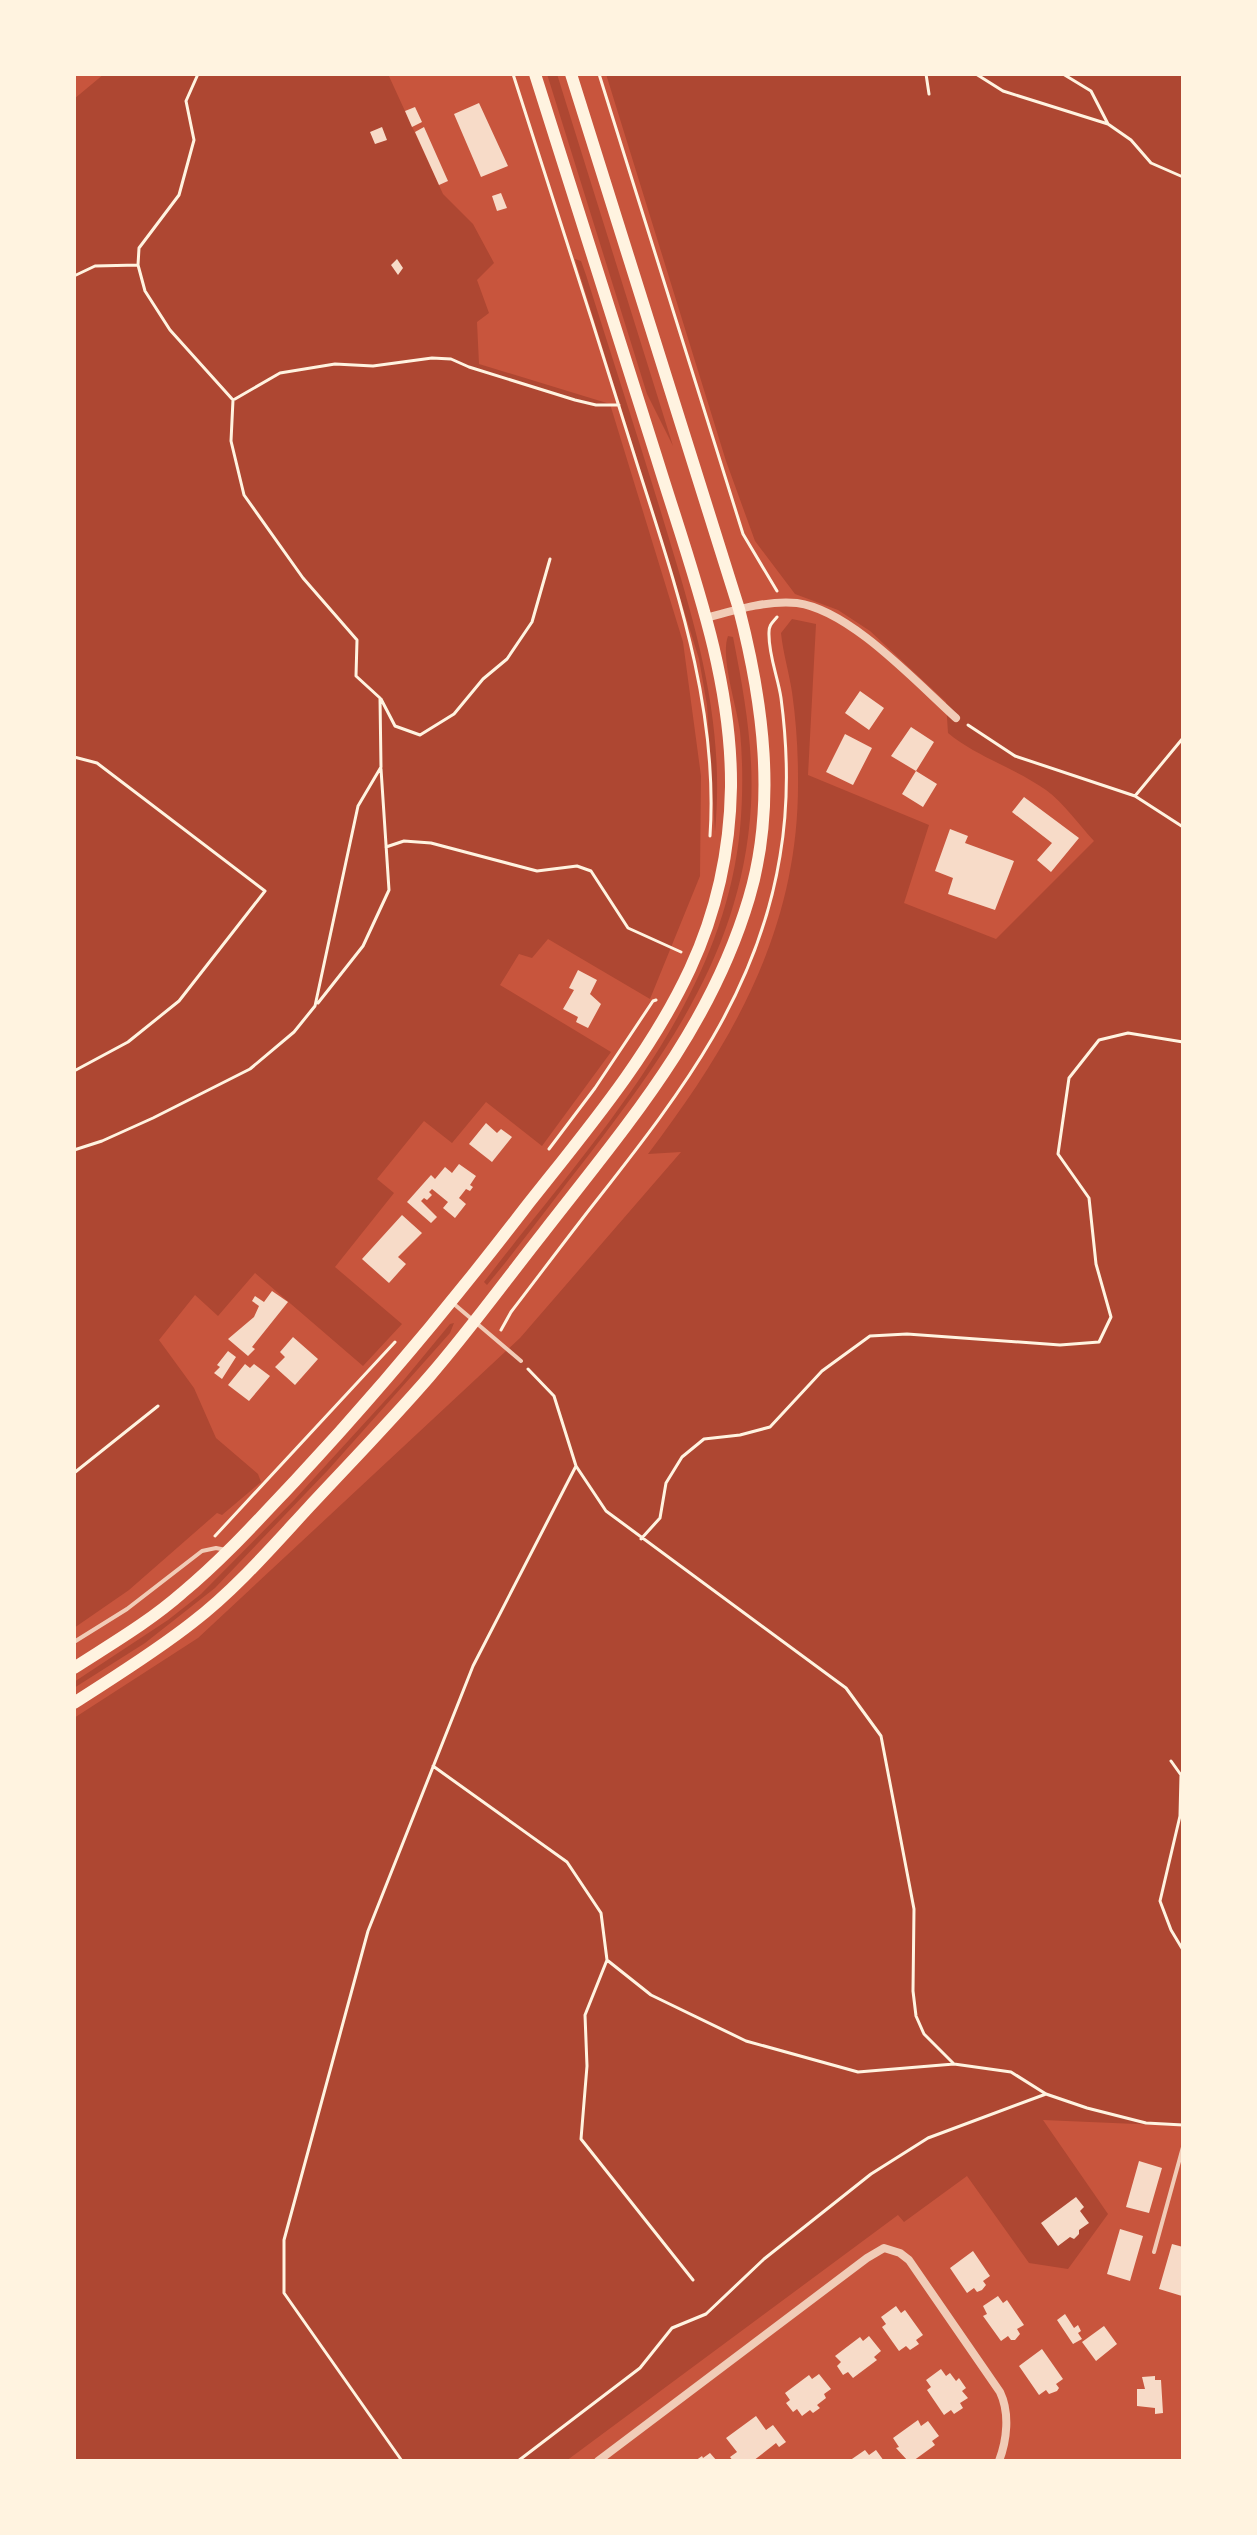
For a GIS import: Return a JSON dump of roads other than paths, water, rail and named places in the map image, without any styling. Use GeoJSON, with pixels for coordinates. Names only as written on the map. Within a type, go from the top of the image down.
{"type":"FeatureCollection","features":[{"type":"Feature","properties":{"kind":"main road"},"geometry":{"type":"LineString","coordinates":[[74,1668],[151,1618],[196,1581],[353,1419],[452,1302],[634,1065],[668,1012],[708,923],[721,877],[731,786],[728,725],[717,662],[706,618],[535,74]]}},
{"type":"Feature","properties":{"kind":"main road"},"geometry":{"type":"LineString","coordinates":[[74,1703],[194,1621],[254,1565],[386,1425],[474,1322],[683,1047],[712,996],[733,948],[750,894],[760,840],[764,787],[764,739],[753,663],[739,609],[571,74]]}},
{"type":"Feature","properties":{"kind":"street"},"geometry":{"type":"LineString","coordinates":[[706,618],[778,602],[800,603],[832,614],[868,639],[956,718]]}},
{"type":"Feature","properties":{"kind":"street"},"geometry":{"type":"LineString","coordinates":[[598,2461],[884,2248],[900,2253],[909,2260],[1000,2392],[1006,2414],[999,2461]]}},
{"type":"Feature","properties":{"kind":"lane"},"geometry":{"type":"LineString","coordinates":[[452,1302],[521,1361]]}},
{"type":"Feature","properties":{"kind":"lane"},"geometry":{"type":"LineString","coordinates":[[74,1642],[127,1609],[202,1551],[216,1548],[228,1550]]}},
{"type":"Feature","properties":{"kind":"lane"},"geometry":{"type":"LineString","coordinates":[[1154,2252],[1183,2147]]}}]}
